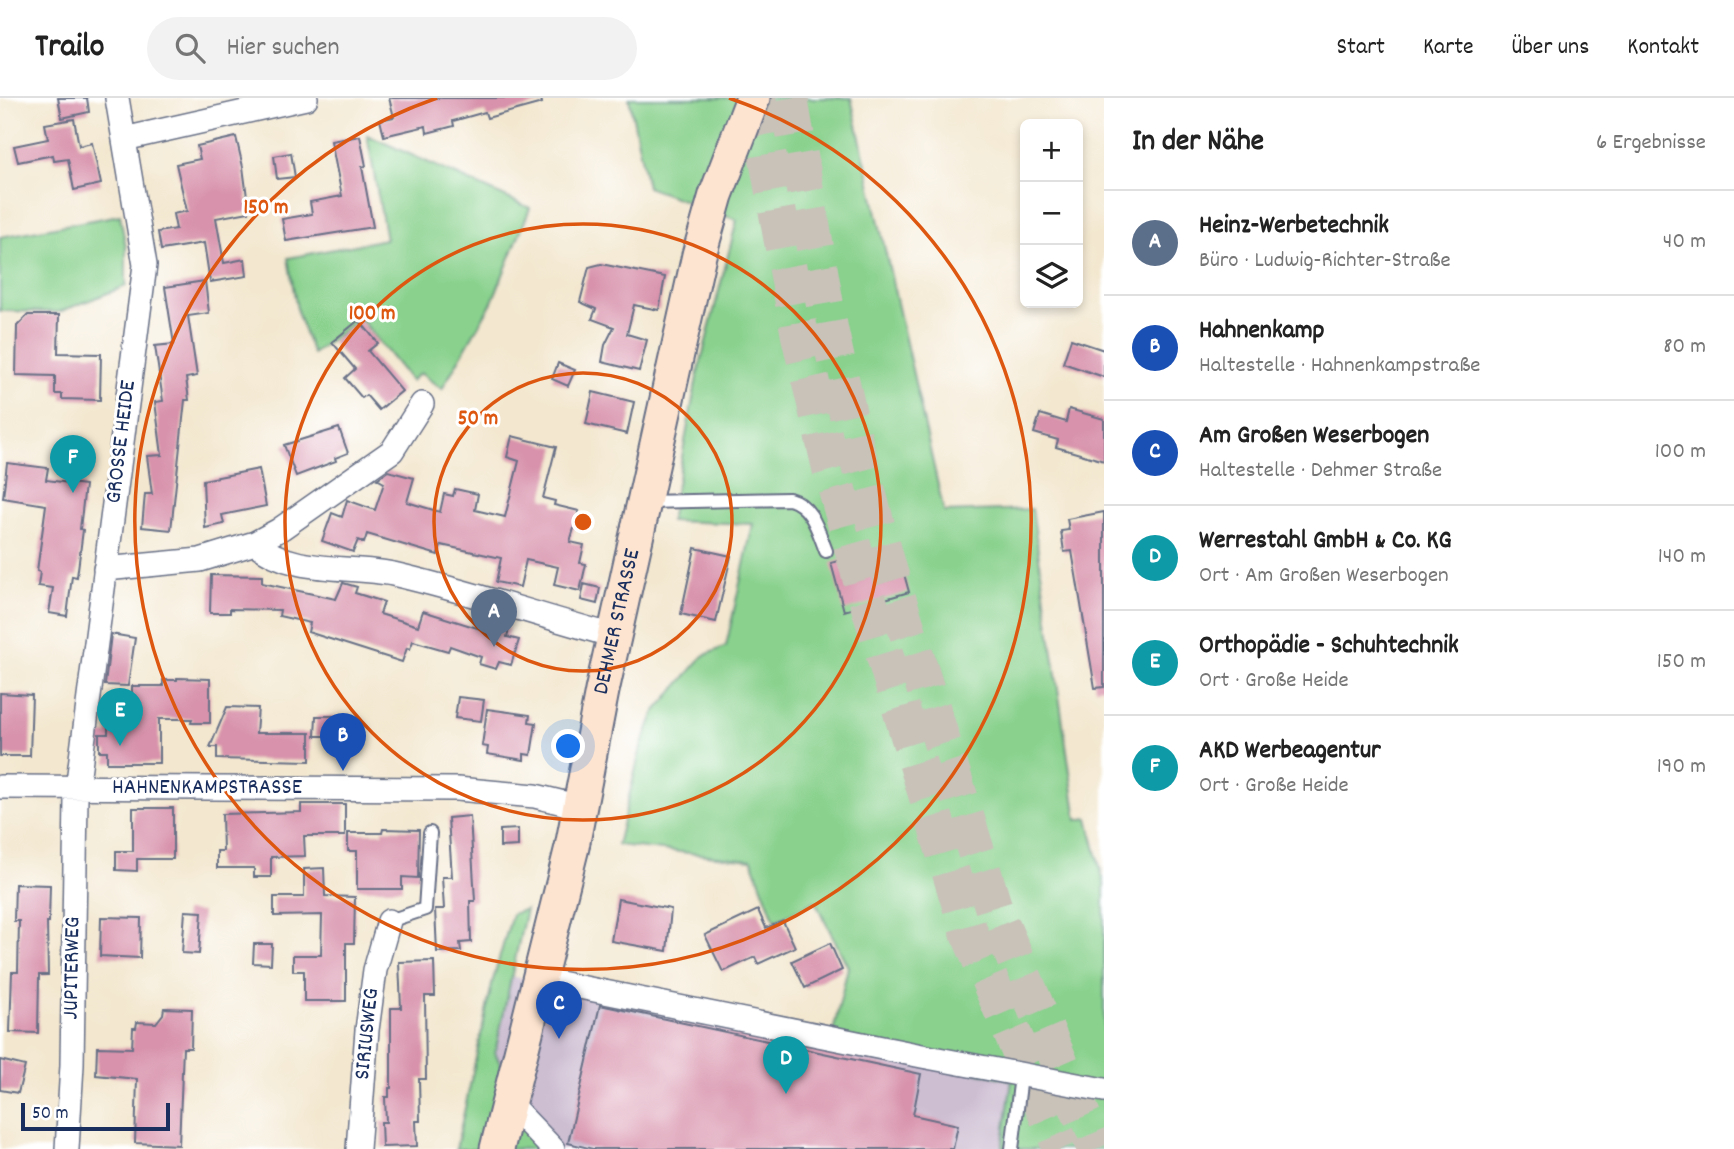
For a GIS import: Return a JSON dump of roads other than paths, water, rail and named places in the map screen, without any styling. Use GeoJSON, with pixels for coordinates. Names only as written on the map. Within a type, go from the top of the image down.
{"type":"FeatureCollection","features":[{"type":"Feature","properties":{"kind":"street","name":"GROSSE HEIDE"},"geometry":{"type":"LineString","coordinates":[[78,787],[145,265],[117,98]]}},
{"type":"Feature","properties":{"kind":"street"},"geometry":{"type":"LineString","coordinates":[[124,139],[306,98]]}},
{"type":"Feature","properties":{"kind":"street","name":"DEHMER STRASSE"},"geometry":{"type":"LineString","coordinates":[[497,1149],[580,807],[614,636],[699,255],[716,195],[752,98]]}},
{"type":"Feature","properties":{"kind":"street"},"geometry":{"type":"LineString","coordinates":[[105,569],[200,560],[255,543],[279,530],[391,451],[422,404]]}},
{"type":"Feature","properties":{"kind":"street"},"geometry":{"type":"LineString","coordinates":[[255,543],[263,550],[290,563],[391,574],[614,636]]}},
{"type":"Feature","properties":{"kind":"street","name":"HAHNENKAMPSTRASSE"},"geometry":{"type":"LineString","coordinates":[[0,786],[457,782],[580,807]]}},
{"type":"Feature","properties":{"kind":"street","name":"JUPITERWEG"},"geometry":{"type":"LineString","coordinates":[[67,1149],[72,1065],[78,787]]}},
{"type":"Feature","properties":{"kind":"street","name":"SIRIUSWEG"},"geometry":{"type":"LineString","coordinates":[[358,1149],[375,970],[389,922]]}},
{"type":"Feature","properties":{"kind":"street"},"geometry":{"type":"LineString","coordinates":[[540,979],[1021,1076],[1104,1090]]}},
{"type":"Feature","properties":{"kind":"street"},"geometry":{"type":"LineString","coordinates":[[509,1103],[552,1149]]}},
{"type":"Feature","properties":{"kind":"lane"},"geometry":{"type":"LineString","coordinates":[[646,502],[797,501],[814,521],[827,551]]}},
{"type":"Feature","properties":{"kind":"lane"},"geometry":{"type":"LineString","coordinates":[[389,922],[425,909],[430,833]]}},
{"type":"Feature","properties":{"kind":"lane"},"geometry":{"type":"LineString","coordinates":[[1012,1149],[1021,1076]]}},
{"type":"Feature","properties":{"kind":"tunnel"},"geometry":{"type":"LineString","coordinates":[[757,98],[800,336],[831,468],[863,584],[969,932],[1062,1149]]}},
{"type":"Feature","properties":{"kind":"tunnel"},"geometry":{"type":"LineString","coordinates":[[789,98],[829,328],[856,451],[888,569],[994,909],[1096,1149]]}},
{"type":"Feature","properties":{"kind":"place","name":"AKD Werbeagentur"},"geometry":{"type":"Point","coordinates":[73,493]}},
{"type":"Feature","properties":{"kind":"place","name":"Heinz-Werbetechnik"},"geometry":{"type":"Point","coordinates":[494,647]}},
{"type":"Feature","properties":{"kind":"place","name":"Orthopädie - Schuhtechnik"},"geometry":{"type":"Point","coordinates":[120,746]}},
{"type":"Feature","properties":{"kind":"place","name":"Hahnenkamp"},"geometry":{"type":"Point","coordinates":[343,771]}},
{"type":"Feature","properties":{"kind":"place","name":"Am Großen Weserbogen"},"geometry":{"type":"Point","coordinates":[559,1039]}},
{"type":"Feature","properties":{"kind":"place","name":"Werrestahl GmbH & Co. KG"},"geometry":{"type":"Point","coordinates":[786,1094]}}]}
